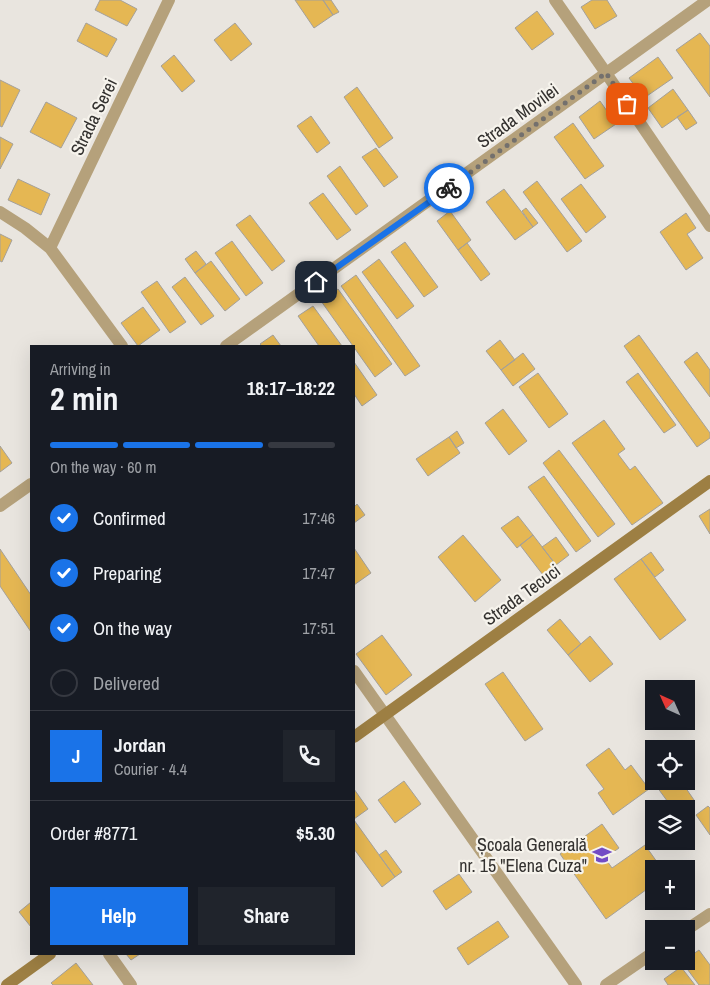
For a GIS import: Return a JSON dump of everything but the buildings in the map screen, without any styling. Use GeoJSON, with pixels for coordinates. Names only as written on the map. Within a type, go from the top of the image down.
{"type":"FeatureCollection","features":[{"type":"Feature","properties":{"kind":"main road","name":"Strada Tecuci"},"geometry":{"type":"LineString","coordinates":[[355,736],[710,482]]}},
{"type":"Feature","properties":{"kind":"main road"},"geometry":{"type":"LineString","coordinates":[[7,985],[49,955]]}},
{"type":"Feature","properties":{"kind":"street","name":"Strada Serei"},"geometry":{"type":"LineString","coordinates":[[50,248],[169,0]]}},
{"type":"Feature","properties":{"kind":"street"},"geometry":{"type":"LineString","coordinates":[[555,0],[710,226]]}},
{"type":"Feature","properties":{"kind":"street","name":"Strada Movilei"},"geometry":{"type":"LineString","coordinates":[[227,345],[708,0]]}},
{"type":"Feature","properties":{"kind":"street"},"geometry":{"type":"LineString","coordinates":[[0,212],[25,228],[50,248],[121,345]]}},
{"type":"Feature","properties":{"kind":"street"},"geometry":{"type":"LineString","coordinates":[[0,506],[30,485]]}},
{"type":"Feature","properties":{"kind":"street"},"geometry":{"type":"LineString","coordinates":[[355,672],[576,985]]}},
{"type":"Feature","properties":{"kind":"street"},"geometry":{"type":"LineString","coordinates":[[695,924],[710,914]]}},
{"type":"Feature","properties":{"kind":"street"},"geometry":{"type":"LineString","coordinates":[[111,955],[131,985]]}},
{"type":"Feature","properties":{"kind":"street"},"geometry":{"type":"LineString","coordinates":[[606,985],[645,958]]}},
{"type":"Feature","properties":{"kind":"way so far"},"geometry":{"type":"LineString","coordinates":[[449,188],[606,73],[627,104]]}},
{"type":"Feature","properties":{"kind":"place","name":"Școala Generală nr. 15 \"Elena Cuza\""},"geometry":{"type":"Point","coordinates":[602,855]}},
{"type":"Feature","properties":{"kind":"route"},"geometry":{"type":"LineString","coordinates":[[316,282],[449,188]]}}]}
